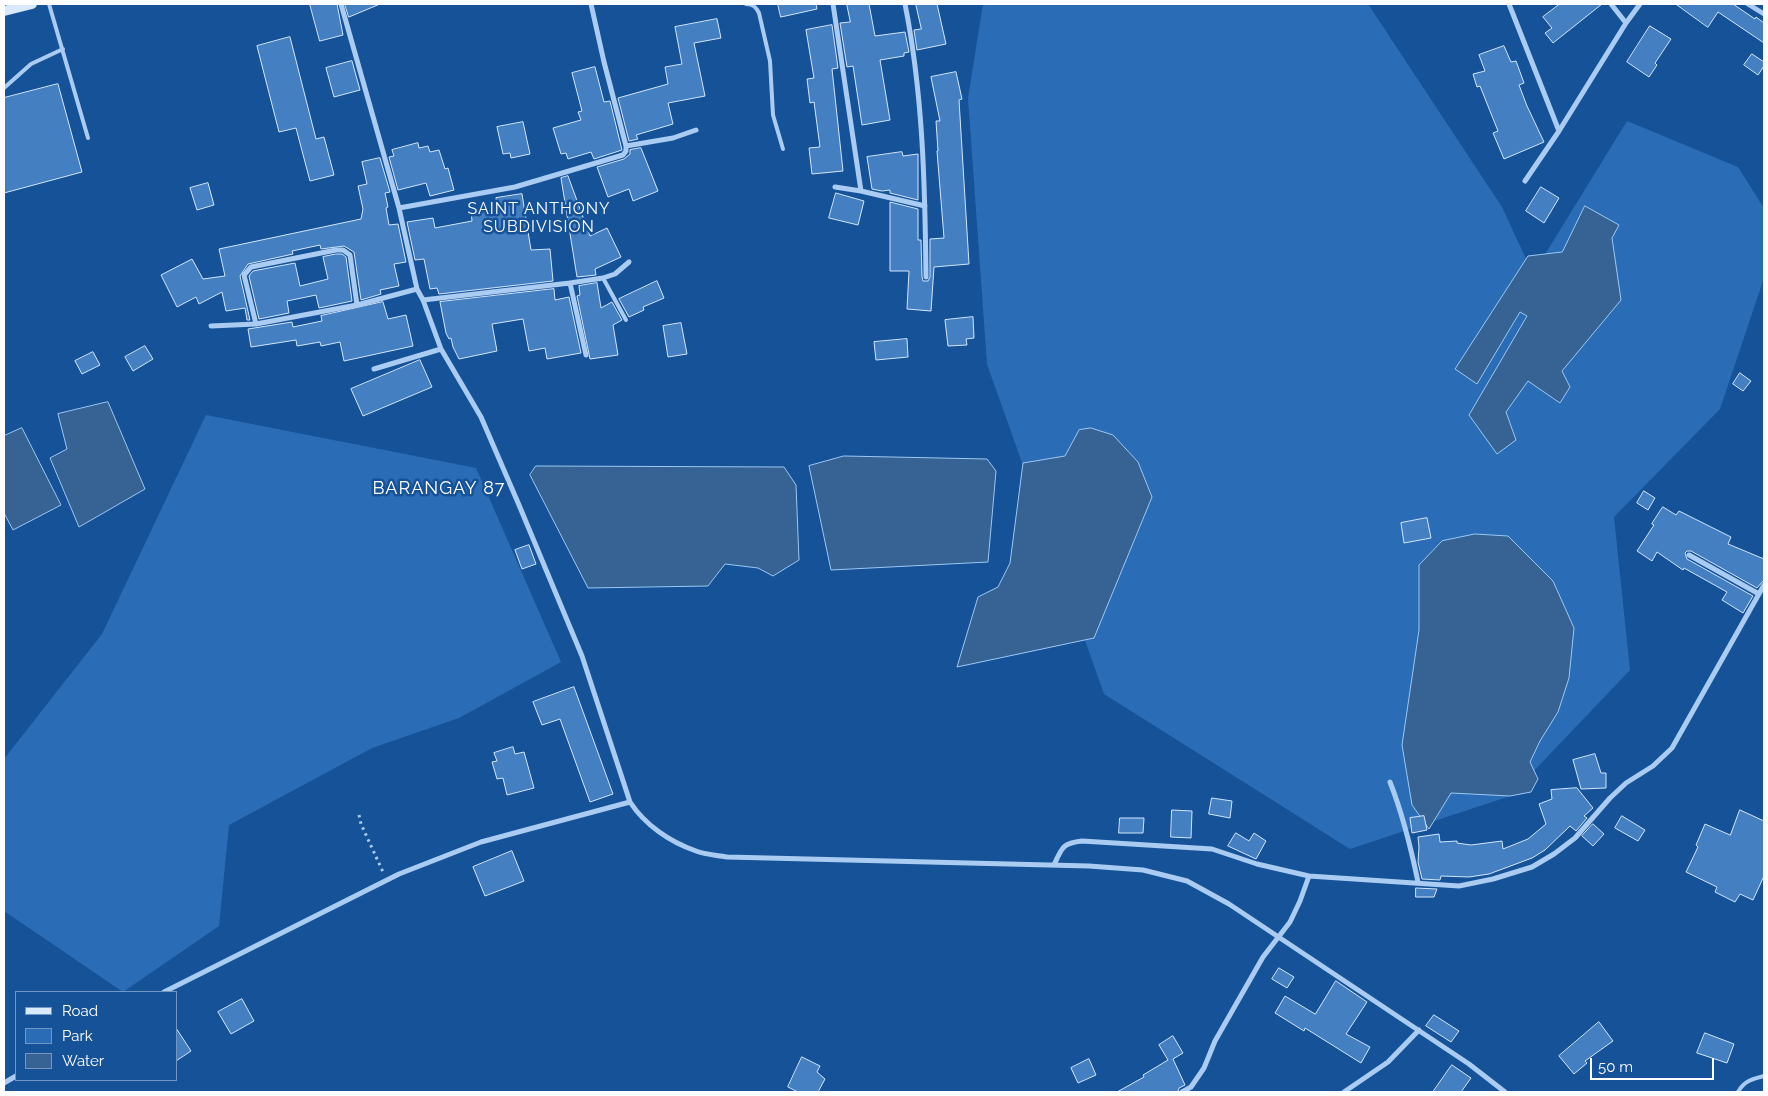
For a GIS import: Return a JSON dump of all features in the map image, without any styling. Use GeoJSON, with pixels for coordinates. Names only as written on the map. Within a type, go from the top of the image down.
{"type":"FeatureCollection","features":[{"type":"Feature","properties":{"kind":"main road"},"geometry":{"type":"LineString","coordinates":[[4,11],[32,4]]}},
{"type":"Feature","properties":{"kind":"street"},"geometry":{"type":"LineString","coordinates":[[341,4],[399,208],[417,289],[441,349],[481,417],[519,505],[582,656],[630,802],[639,815],[654,828],[676,842],[697,852],[728,857],[1054,865],[1143,870],[1187,881],[1229,904],[1280,937],[1469,1064],[1505,1092]]}},
{"type":"Feature","properties":{"kind":"street"},"geometry":{"type":"LineString","coordinates":[[399,208],[515,187],[623,155],[626,151],[626,146],[591,4]]}},
{"type":"Feature","properties":{"kind":"street"},"geometry":{"type":"LineString","coordinates":[[833,4],[861,191]]}},
{"type":"Feature","properties":{"kind":"street"},"geometry":{"type":"LineString","coordinates":[[905,4],[912,40],[922,122],[926,277]]}},
{"type":"Feature","properties":{"kind":"street"},"geometry":{"type":"LineString","coordinates":[[1509,4],[1559,131]]}},
{"type":"Feature","properties":{"kind":"street"},"geometry":{"type":"LineString","coordinates":[[1611,4],[1626,23]]}},
{"type":"Feature","properties":{"kind":"street"},"geometry":{"type":"LineString","coordinates":[[1525,181],[1640,4]]}},
{"type":"Feature","properties":{"kind":"street"},"geometry":{"type":"LineString","coordinates":[[1748,4],[1764,14]]}},
{"type":"Feature","properties":{"kind":"street"},"geometry":{"type":"LineString","coordinates":[[626,146],[673,138],[696,130]]}},
{"type":"Feature","properties":{"kind":"street"},"geometry":{"type":"LineString","coordinates":[[835,187],[925,206]]}},
{"type":"Feature","properties":{"kind":"street"},"geometry":{"type":"LineString","coordinates":[[256,324],[244,275],[247,271],[251,268],[336,250],[343,250],[350,255],[357,306]]}},
{"type":"Feature","properties":{"kind":"street"},"geometry":{"type":"LineString","coordinates":[[423,300],[603,278],[615,274],[629,262]]}},
{"type":"Feature","properties":{"kind":"street"},"geometry":{"type":"LineString","coordinates":[[570,283],[586,355]]}},
{"type":"Feature","properties":{"kind":"street"},"geometry":{"type":"LineString","coordinates":[[211,326],[256,324],[357,306],[417,289]]}},
{"type":"Feature","properties":{"kind":"street"},"geometry":{"type":"LineString","coordinates":[[374,369],[441,349]]}},
{"type":"Feature","properties":{"kind":"street"},"geometry":{"type":"LineString","coordinates":[[1689,555],[1759,594]]}},
{"type":"Feature","properties":{"kind":"street"},"geometry":{"type":"LineString","coordinates":[[1054,865],[1060,852],[1068,843],[1082,841],[1212,848],[1257,864],[1309,876],[1459,886],[1493,879],[1532,867],[1554,854],[1575,838],[1610,798],[1626,783],[1654,766],[1672,748],[1764,585]]}},
{"type":"Feature","properties":{"kind":"street"},"geometry":{"type":"LineString","coordinates":[[1390,782],[1399,804],[1412,848],[1418,882]]}},
{"type":"Feature","properties":{"kind":"street"},"geometry":{"type":"LineString","coordinates":[[166,991],[387,880],[481,842],[630,802]]}},
{"type":"Feature","properties":{"kind":"street"},"geometry":{"type":"LineString","coordinates":[[1182,1092],[1191,1087],[1204,1068],[1215,1041],[1263,957],[1280,937],[1295,914],[1309,876]]}},
{"type":"Feature","properties":{"kind":"street"},"geometry":{"type":"LineString","coordinates":[[1344,1092],[1388,1062],[1419,1030]]}},
{"type":"Feature","properties":{"kind":"street"},"geometry":{"type":"LineString","coordinates":[[4,1083],[15,1077]]}},
{"type":"Feature","properties":{"kind":"lane"},"geometry":{"type":"LineString","coordinates":[[49,4],[88,138]]}},
{"type":"Feature","properties":{"kind":"lane"},"geometry":{"type":"LineString","coordinates":[[746,4],[751,4],[759,13],[770,61],[773,115],[783,149]]}},
{"type":"Feature","properties":{"kind":"lane"},"geometry":{"type":"LineString","coordinates":[[4,88],[31,64],[63,49]]}},
{"type":"Feature","properties":{"kind":"lane"},"geometry":{"type":"LineString","coordinates":[[603,278],[626,320]]}},
{"type":"Feature","properties":{"kind":"lane"},"geometry":{"type":"LineString","coordinates":[[1738,1092],[1742,1085],[1750,1080],[1764,1076]]}},
{"type":"Feature","properties":{"kind":"path"},"geometry":{"type":"LineString","coordinates":[[359,815],[361,824],[387,880]]}},
{"type":"Feature","properties":{"kind":"green space"},"geometry":{"type":"Polygon","coordinates":[[[983,4],[1368,4],[1502,207],[1533,274],[1627,121],[1738,167],[1764,208],[1764,278],[1720,409],[1614,517],[1630,670],[1510,796],[1350,849],[1104,694],[987,364],[968,98],[983,4]]]}},
{"type":"Feature","properties":{"kind":"green space"},"geometry":{"type":"Polygon","coordinates":[[[206,415],[476,468],[561,662],[459,718],[372,748],[229,825],[219,926],[124,991],[122,991],[4,911],[4,759],[102,634],[206,415]]]}},
{"type":"Feature","properties":{"kind":"water"},"geometry":{"type":"Polygon","coordinates":[[[1585,206],[1619,225],[1612,238],[1621,300],[1562,371],[1570,387],[1560,403],[1528,381],[1506,412],[1516,440],[1497,454],[1469,415],[1527,316],[1520,312],[1477,384],[1455,369],[1528,256],[1562,252],[1585,206]]]}},
{"type":"Feature","properties":{"kind":"water"},"geometry":{"type":"Polygon","coordinates":[[[108,402],[145,489],[79,527],[50,458],[67,449],[58,414],[108,402]]]}},
{"type":"Feature","properties":{"kind":"water"},"geometry":{"type":"Polygon","coordinates":[[[22,428],[61,505],[13,530],[4,513],[4,436],[22,428]]]}},
{"type":"Feature","properties":{"kind":"water"},"geometry":{"type":"Polygon","coordinates":[[[1091,428],[1113,435],[1138,462],[1152,497],[1094,638],[957,667],[978,597],[998,587],[1010,563],[1023,463],[1065,456],[1079,430],[1091,428]]]}},
{"type":"Feature","properties":{"kind":"water"},"geometry":{"type":"Polygon","coordinates":[[[844,456],[987,459],[996,471],[988,562],[831,570],[809,466],[844,456]]]}},
{"type":"Feature","properties":{"kind":"water"},"geometry":{"type":"Polygon","coordinates":[[[536,466],[784,467],[796,485],[799,560],[773,576],[758,568],[725,564],[708,586],[588,588],[530,475],[536,466]]]}},
{"type":"Feature","properties":{"kind":"water"},"geometry":{"type":"Polygon","coordinates":[[[1475,534],[1508,536],[1553,581],[1574,628],[1569,678],[1558,712],[1540,741],[1530,762],[1538,779],[1531,792],[1510,796],[1451,793],[1429,829],[1412,805],[1402,745],[1419,630],[1419,565],[1442,541],[1475,534]]]}},
{"type":"Feature","properties":{"kind":"building"},"geometry":{"type":"Polygon","coordinates":[[[310,4],[337,4],[343,35],[320,41],[310,4]]]}},
{"type":"Feature","properties":{"kind":"building"},"geometry":{"type":"Polygon","coordinates":[[[345,4],[380,4],[349,17],[345,4]]]}},
{"type":"Feature","properties":{"kind":"building"},"geometry":{"type":"Polygon","coordinates":[[[778,4],[816,4],[817,9],[781,17],[778,4]]]}},
{"type":"Feature","properties":{"kind":"building"},"geometry":{"type":"Polygon","coordinates":[[[847,4],[869,4],[875,36],[905,32],[909,52],[904,53],[904,56],[880,60],[890,120],[862,125],[853,66],[847,67],[840,23],[850,22],[847,4]]]}},
{"type":"Feature","properties":{"kind":"building"},"geometry":{"type":"Polygon","coordinates":[[[916,4],[937,4],[946,44],[917,50],[914,30],[921,29],[916,4]]]}},
{"type":"Feature","properties":{"kind":"building"},"geometry":{"type":"Polygon","coordinates":[[[1560,4],[1602,4],[1553,43],[1545,33],[1552,28],[1543,17],[1560,4]]]}},
{"type":"Feature","properties":{"kind":"building"},"geometry":{"type":"Polygon","coordinates":[[[1676,4],[1733,4],[1764,23],[1764,43],[1718,12],[1708,27],[1676,4]]]}},
{"type":"Feature","properties":{"kind":"building"},"geometry":{"type":"Polygon","coordinates":[[[717,19],[721,38],[694,43],[705,96],[668,103],[673,124],[636,135],[638,139],[629,141],[618,98],[668,84],[665,67],[682,64],[675,27],[717,19]]]}},
{"type":"Feature","properties":{"kind":"building"},"geometry":{"type":"Polygon","coordinates":[[[832,25],[838,68],[832,69],[843,171],[812,174],[809,148],[820,147],[814,102],[810,103],[807,79],[814,78],[806,30],[832,25]]]}},
{"type":"Feature","properties":{"kind":"building"},"geometry":{"type":"Polygon","coordinates":[[[1650,26],[1671,39],[1655,63],[1657,65],[1649,77],[1627,62],[1650,26]]]}},
{"type":"Feature","properties":{"kind":"building"},"geometry":{"type":"Polygon","coordinates":[[[290,37],[316,139],[324,137],[334,175],[310,181],[296,128],[279,132],[257,46],[290,37]]]}},
{"type":"Feature","properties":{"kind":"building"},"geometry":{"type":"Polygon","coordinates":[[[1504,46],[1511,62],[1516,61],[1524,83],[1519,85],[1544,142],[1504,159],[1493,133],[1498,131],[1480,86],[1477,87],[1473,74],[1485,71],[1479,55],[1504,46]]]}},
{"type":"Feature","properties":{"kind":"building"},"geometry":{"type":"Polygon","coordinates":[[[1752,54],[1764,62],[1764,66],[1758,75],[1744,65],[1752,54]]]}},
{"type":"Feature","properties":{"kind":"building"},"geometry":{"type":"Polygon","coordinates":[[[352,61],[360,90],[334,97],[326,68],[352,61]]]}},
{"type":"Feature","properties":{"kind":"building"},"geometry":{"type":"Polygon","coordinates":[[[595,67],[604,102],[610,101],[622,150],[594,159],[591,152],[568,159],[566,153],[561,154],[553,128],[581,120],[578,112],[582,111],[572,73],[595,67]]]}},
{"type":"Feature","properties":{"kind":"building"},"geometry":{"type":"Polygon","coordinates":[[[956,72],[962,99],[959,100],[969,264],[934,267],[931,311],[907,309],[909,271],[890,271],[890,202],[918,209],[918,240],[921,240],[922,277],[923,281],[928,281],[930,277],[930,239],[944,238],[937,151],[936,121],[940,121],[931,77],[956,72]]]}},
{"type":"Feature","properties":{"kind":"building"},"geometry":{"type":"Polygon","coordinates":[[[58,84],[82,172],[4,193],[4,98],[58,84]]]}},
{"type":"Feature","properties":{"kind":"building"},"geometry":{"type":"Polygon","coordinates":[[[523,122],[530,154],[511,158],[510,153],[503,154],[497,127],[523,122]]]}},
{"type":"Feature","properties":{"kind":"building"},"geometry":{"type":"Polygon","coordinates":[[[418,143],[419,148],[428,146],[430,152],[439,150],[445,169],[448,168],[454,190],[430,196],[426,183],[398,190],[389,157],[394,156],[392,150],[418,143]]]}},
{"type":"Feature","properties":{"kind":"building"},"geometry":{"type":"Polygon","coordinates":[[[641,148],[658,191],[633,201],[629,189],[608,197],[597,167],[624,159],[630,154],[630,150],[641,148]]]}},
{"type":"Feature","properties":{"kind":"building"},"geometry":{"type":"Polygon","coordinates":[[[902,152],[903,156],[918,154],[918,200],[890,193],[890,190],[872,189],[867,157],[902,152]]]}},
{"type":"Feature","properties":{"kind":"building"},"geometry":{"type":"Polygon","coordinates":[[[380,158],[390,192],[385,193],[389,225],[398,224],[406,262],[394,264],[399,286],[380,290],[381,294],[361,300],[354,252],[344,246],[321,249],[320,245],[292,251],[293,254],[248,264],[240,276],[250,320],[247,320],[245,308],[226,311],[222,292],[199,304],[196,297],[177,307],[161,275],[192,259],[203,279],[225,276],[219,249],[361,219],[363,209],[358,186],[367,184],[362,162],[380,158]]]}},
{"type":"Feature","properties":{"kind":"building"},"geometry":{"type":"Polygon","coordinates":[[[568,176],[590,236],[607,228],[621,257],[595,269],[596,275],[577,277],[561,178],[568,176]]]}},
{"type":"Feature","properties":{"kind":"building"},"geometry":{"type":"Polygon","coordinates":[[[208,183],[214,205],[197,210],[190,188],[208,183]]]}},
{"type":"Feature","properties":{"kind":"building"},"geometry":{"type":"Polygon","coordinates":[[[1541,187],[1559,198],[1544,223],[1526,211],[1541,187]]]}},
{"type":"Feature","properties":{"kind":"building"},"geometry":{"type":"Polygon","coordinates":[[[836,193],[864,201],[858,225],[829,218],[836,193]]]}},
{"type":"Feature","properties":{"kind":"building"},"geometry":{"type":"Polygon","coordinates":[[[522,194],[531,250],[550,249],[553,281],[439,294],[437,288],[430,289],[424,259],[415,260],[407,222],[433,218],[435,228],[472,221],[471,211],[497,207],[496,198],[522,194]]]}},
{"type":"Feature","properties":{"kind":"building"},"geometry":{"type":"Polygon","coordinates":[[[342,254],[346,257],[352,301],[319,308],[316,295],[287,301],[289,313],[259,319],[249,276],[253,271],[295,263],[300,286],[328,279],[323,257],[342,254]]]}},
{"type":"Feature","properties":{"kind":"building"},"geometry":{"type":"Polygon","coordinates":[[[657,281],[664,298],[643,307],[644,310],[629,317],[619,299],[657,281]]]}},
{"type":"Feature","properties":{"kind":"building"},"geometry":{"type":"Polygon","coordinates":[[[597,283],[601,308],[612,302],[622,320],[613,325],[618,355],[590,359],[577,296],[580,295],[579,286],[597,283]]]}},
{"type":"Feature","properties":{"kind":"building"},"geometry":{"type":"Polygon","coordinates":[[[554,289],[555,300],[569,297],[581,353],[547,359],[545,348],[529,351],[523,319],[492,324],[497,351],[459,359],[451,338],[449,339],[446,333],[440,302],[554,289]]]}},
{"type":"Feature","properties":{"kind":"building"},"geometry":{"type":"Polygon","coordinates":[[[383,302],[388,319],[406,315],[413,346],[344,361],[340,342],[321,346],[320,342],[297,346],[296,340],[251,347],[248,329],[292,322],[293,327],[322,321],[321,316],[383,302]]]}},
{"type":"Feature","properties":{"kind":"building"},"geometry":{"type":"Polygon","coordinates":[[[973,317],[974,338],[966,339],[967,345],[948,346],[945,320],[973,317]]]}},
{"type":"Feature","properties":{"kind":"building"},"geometry":{"type":"Polygon","coordinates":[[[681,323],[687,354],[668,357],[663,326],[681,323]]]}},
{"type":"Feature","properties":{"kind":"building"},"geometry":{"type":"Polygon","coordinates":[[[907,339],[908,357],[876,360],[874,342],[907,339]]]}},
{"type":"Feature","properties":{"kind":"building"},"geometry":{"type":"Polygon","coordinates":[[[145,346],[153,359],[133,371],[125,357],[145,346]]]}},
{"type":"Feature","properties":{"kind":"building"},"geometry":{"type":"Polygon","coordinates":[[[93,352],[100,365],[82,374],[75,361],[93,352]]]}},
{"type":"Feature","properties":{"kind":"building"},"geometry":{"type":"Polygon","coordinates":[[[420,360],[432,387],[363,416],[351,389],[420,360]]]}},
{"type":"Feature","properties":{"kind":"building"},"geometry":{"type":"Polygon","coordinates":[[[1740,373],[1751,381],[1743,391],[1733,384],[1740,373]]]}},
{"type":"Feature","properties":{"kind":"building"},"geometry":{"type":"Polygon","coordinates":[[[1644,491],[1655,498],[1648,510],[1637,503],[1644,491]]]}},
{"type":"Feature","properties":{"kind":"building"},"geometry":{"type":"Polygon","coordinates":[[[1663,507],[1676,515],[1679,511],[1731,537],[1728,544],[1764,559],[1764,580],[1757,588],[1691,551],[1685,553],[1687,559],[1753,596],[1743,613],[1722,600],[1727,592],[1684,568],[1683,570],[1657,552],[1652,561],[1637,551],[1663,507]]]}},
{"type":"Feature","properties":{"kind":"building"},"geometry":{"type":"Polygon","coordinates":[[[1427,518],[1431,538],[1404,543],[1401,523],[1427,518]]]}},
{"type":"Feature","properties":{"kind":"building"},"geometry":{"type":"Polygon","coordinates":[[[529,545],[536,564],[522,569],[515,550],[529,545]]]}},
{"type":"Feature","properties":{"kind":"building"},"geometry":{"type":"Polygon","coordinates":[[[574,687],[613,794],[590,802],[560,719],[542,725],[533,702],[574,687]]]}},
{"type":"Feature","properties":{"kind":"building"},"geometry":{"type":"Polygon","coordinates":[[[513,747],[515,754],[524,752],[534,788],[507,795],[503,778],[497,779],[492,762],[497,761],[494,753],[513,747]]]}},
{"type":"Feature","properties":{"kind":"building"},"geometry":{"type":"Polygon","coordinates":[[[1595,754],[1601,773],[1606,773],[1606,788],[1581,789],[1573,760],[1595,754]]]}},
{"type":"Feature","properties":{"kind":"building"},"geometry":{"type":"Polygon","coordinates":[[[1577,788],[1593,808],[1584,816],[1587,818],[1576,831],[1570,826],[1545,850],[1532,858],[1489,874],[1469,877],[1441,876],[1440,880],[1422,879],[1418,862],[1418,837],[1439,834],[1440,842],[1457,841],[1457,843],[1471,845],[1502,841],[1503,849],[1528,839],[1546,824],[1539,804],[1552,799],[1551,790],[1577,788]]]}},
{"type":"Feature","properties":{"kind":"building"},"geometry":{"type":"Polygon","coordinates":[[[1212,798],[1232,801],[1230,818],[1209,814],[1212,798]]]}},
{"type":"Feature","properties":{"kind":"building"},"geometry":{"type":"Polygon","coordinates":[[[1172,810],[1192,811],[1191,838],[1171,837],[1172,810]]]}},
{"type":"Feature","properties":{"kind":"building"},"geometry":{"type":"Polygon","coordinates":[[[1740,810],[1764,821],[1764,876],[1753,900],[1740,894],[1735,902],[1715,892],[1717,887],[1686,872],[1698,847],[1696,845],[1705,824],[1730,835],[1740,810]]]}},
{"type":"Feature","properties":{"kind":"building"},"geometry":{"type":"Polygon","coordinates":[[[1424,816],[1427,830],[1412,833],[1410,818],[1424,816]]]}},
{"type":"Feature","properties":{"kind":"building"},"geometry":{"type":"Polygon","coordinates":[[[1622,816],[1645,830],[1638,841],[1615,828],[1622,816]]]}},
{"type":"Feature","properties":{"kind":"building"},"geometry":{"type":"Polygon","coordinates":[[[1120,818],[1144,818],[1143,833],[1119,833],[1120,818]]]}},
{"type":"Feature","properties":{"kind":"building"},"geometry":{"type":"Polygon","coordinates":[[[1593,824],[1604,834],[1593,846],[1582,836],[1593,824]]]}},
{"type":"Feature","properties":{"kind":"building"},"geometry":{"type":"Polygon","coordinates":[[[1236,833],[1249,841],[1254,833],[1266,841],[1256,859],[1228,846],[1236,833]]]}},
{"type":"Feature","properties":{"kind":"building"},"geometry":{"type":"Polygon","coordinates":[[[512,851],[524,881],[485,896],[473,867],[512,851]]]}},
{"type":"Feature","properties":{"kind":"building"},"geometry":{"type":"Polygon","coordinates":[[[1416,888],[1437,889],[1434,897],[1416,897],[1416,888]]]}},
{"type":"Feature","properties":{"kind":"building"},"geometry":{"type":"Polygon","coordinates":[[[1279,968],[1294,977],[1287,988],[1272,979],[1279,968]]]}},
{"type":"Feature","properties":{"kind":"building"},"geometry":{"type":"Polygon","coordinates":[[[1336,981],[1367,1002],[1346,1034],[1370,1047],[1361,1063],[1305,1028],[1304,1031],[1275,1013],[1285,996],[1315,1014],[1336,981]]]}},
{"type":"Feature","properties":{"kind":"building"},"geometry":{"type":"Polygon","coordinates":[[[242,999],[254,1021],[231,1034],[218,1012],[242,999]]]}},
{"type":"Feature","properties":{"kind":"building"},"geometry":{"type":"Polygon","coordinates":[[[1434,1015],[1459,1031],[1451,1042],[1426,1026],[1434,1015]]]}},
{"type":"Feature","properties":{"kind":"building"},"geometry":{"type":"Polygon","coordinates":[[[1599,1022],[1613,1041],[1585,1061],[1587,1063],[1574,1074],[1559,1056],[1599,1022]]]}},
{"type":"Feature","properties":{"kind":"building"},"geometry":{"type":"Polygon","coordinates":[[[178,1031],[191,1051],[178,1060],[178,1031]]]}},
{"type":"Feature","properties":{"kind":"building"},"geometry":{"type":"Polygon","coordinates":[[[1705,1033],[1734,1044],[1727,1063],[1697,1053],[1705,1033]]]}},
{"type":"Feature","properties":{"kind":"building"},"geometry":{"type":"Polygon","coordinates":[[[1173,1036],[1183,1053],[1173,1059],[1185,1085],[1179,1088],[1178,1092],[1117,1092],[1144,1077],[1143,1075],[1168,1060],[1159,1045],[1173,1036]]]}},
{"type":"Feature","properties":{"kind":"building"},"geometry":{"type":"Polygon","coordinates":[[[802,1057],[820,1066],[817,1072],[825,1079],[818,1092],[798,1092],[788,1087],[802,1057]]]}},
{"type":"Feature","properties":{"kind":"building"},"geometry":{"type":"Polygon","coordinates":[[[1089,1059],[1096,1075],[1078,1083],[1071,1068],[1089,1059]]]}},
{"type":"Feature","properties":{"kind":"building"},"geometry":{"type":"Polygon","coordinates":[[[1452,1065],[1471,1078],[1461,1092],[1433,1092],[1452,1065]]]}},
{"type":"Feature","properties":{"kind":"district","name":"SAINT ANTHONY SUBDIVISION"},"geometry":{"type":"Point","coordinates":[539,218]}},
{"type":"Feature","properties":{"kind":"district","name":"BARANGAY 87"},"geometry":{"type":"Point","coordinates":[439,489]}}]}
